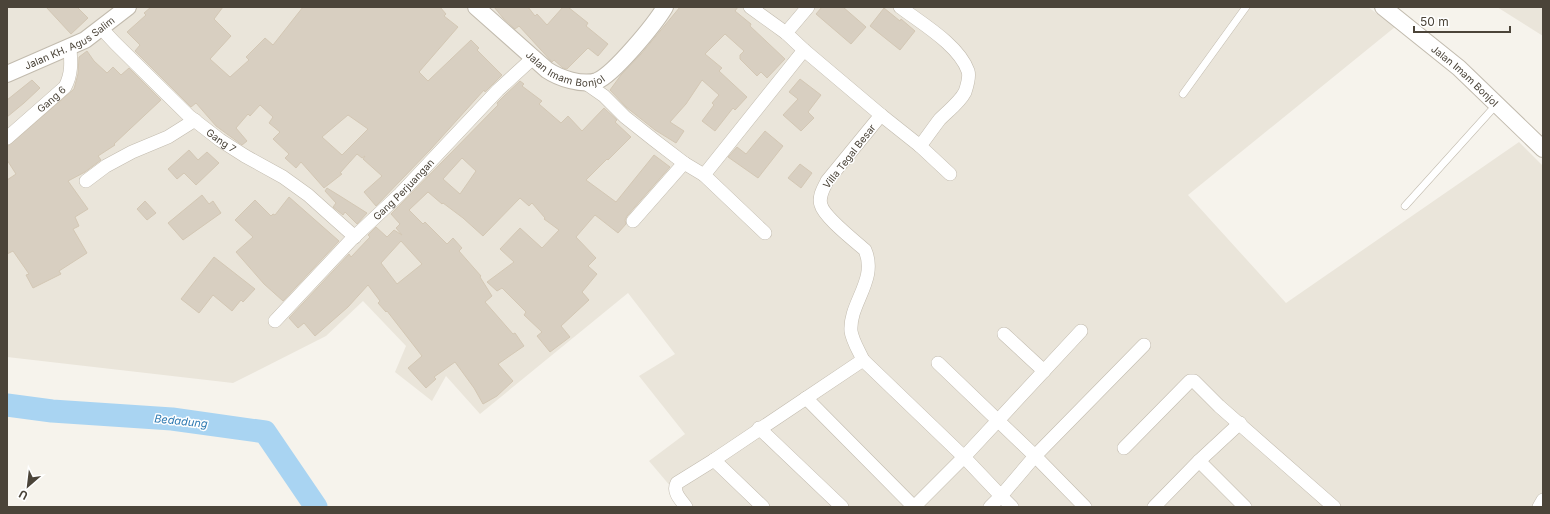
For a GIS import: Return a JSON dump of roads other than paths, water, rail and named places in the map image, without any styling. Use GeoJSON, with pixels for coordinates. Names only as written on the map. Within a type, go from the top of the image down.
{"type":"FeatureCollection","features":[{"type":"Feature","properties":{"kind":"street","name":"Jalan KH. Agus Salim"},"geometry":{"type":"LineString","coordinates":[[7,74],[70,48],[85,40],[128,7]]}},
{"type":"Feature","properties":{"kind":"street","name":"Jalan Imam Bonjol"},"geometry":{"type":"LineString","coordinates":[[476,7],[533,58],[556,75],[571,80],[584,82],[595,81],[606,76],[657,21],[665,7]]}},
{"type":"Feature","properties":{"kind":"street","name":"Villa Tegal Besar"},"geometry":{"type":"LineString","coordinates":[[750,7],[786,33],[881,115],[827,181],[821,193],[820,204],[825,214],[865,250],[867,255],[869,263],[868,272],[851,322],[851,333],[863,360]]}},
{"type":"Feature","properties":{"kind":"street"},"geometry":{"type":"LineString","coordinates":[[786,33],[808,7]]}},
{"type":"Feature","properties":{"kind":"street"},"geometry":{"type":"LineString","coordinates":[[900,7],[940,36],[963,61],[969,72],[968,82],[964,93],[940,120],[920,146]]}},
{"type":"Feature","properties":{"kind":"street","name":"Jalan Imam Bonjol"},"geometry":{"type":"LineString","coordinates":[[1383,7],[1459,68],[1543,149]]}},
{"type":"Feature","properties":{"kind":"street","name":"Gang 7"},"geometry":{"type":"LineString","coordinates":[[102,28],[156,84],[194,120],[220,140],[245,156],[283,176],[308,195],[355,237]]}},
{"type":"Feature","properties":{"kind":"street","name":"Gang 6"},"geometry":{"type":"LineString","coordinates":[[7,138],[65,87],[70,78],[70,48]]}},
{"type":"Feature","properties":{"kind":"street"},"geometry":{"type":"LineString","coordinates":[[704,174],[804,50]]}},
{"type":"Feature","properties":{"kind":"street","name":"Gang Perjuangan"},"geometry":{"type":"LineString","coordinates":[[275,321],[355,237],[400,194],[498,90],[533,58]]}},
{"type":"Feature","properties":{"kind":"street"},"geometry":{"type":"LineString","coordinates":[[584,82],[604,96],[625,116],[684,163],[704,174],[765,233]]}},
{"type":"Feature","properties":{"kind":"street"},"geometry":{"type":"LineString","coordinates":[[881,115],[920,146],[950,174]]}},
{"type":"Feature","properties":{"kind":"street"},"geometry":{"type":"LineString","coordinates":[[86,181],[112,162],[168,137],[194,120]]}},
{"type":"Feature","properties":{"kind":"street"},"geometry":{"type":"LineString","coordinates":[[633,221],[684,163]]}},
{"type":"Feature","properties":{"kind":"street"},"geometry":{"type":"LineString","coordinates":[[806,398],[914,507],[964,457],[1081,331]]}},
{"type":"Feature","properties":{"kind":"street"},"geometry":{"type":"LineString","coordinates":[[1004,334],[1044,371]]}},
{"type":"Feature","properties":{"kind":"street"},"geometry":{"type":"LineString","coordinates":[[990,507],[1035,456],[1144,345]]}},
{"type":"Feature","properties":{"kind":"street"},"geometry":{"type":"LineString","coordinates":[[686,507],[674,489],[677,483],[714,460],[759,428],[863,360],[964,457],[1012,507]]}},
{"type":"Feature","properties":{"kind":"street"},"geometry":{"type":"LineString","coordinates":[[938,363],[1035,456],[1085,507]]}},
{"type":"Feature","properties":{"kind":"street"},"geometry":{"type":"LineString","coordinates":[[1124,448],[1190,382],[1197,383],[1219,406],[1334,507]]}},
{"type":"Feature","properties":{"kind":"street"},"geometry":{"type":"LineString","coordinates":[[1159,506],[1199,461],[1240,423]]}},
{"type":"Feature","properties":{"kind":"street"},"geometry":{"type":"LineString","coordinates":[[759,428],[842,507]]}},
{"type":"Feature","properties":{"kind":"street"},"geometry":{"type":"LineString","coordinates":[[714,460],[763,507]]}},
{"type":"Feature","properties":{"kind":"street"},"geometry":{"type":"LineString","coordinates":[[1199,461],[1245,507]]}},
{"type":"Feature","properties":{"kind":"street"},"geometry":{"type":"LineString","coordinates":[[1539,507],[1543,500]]}},
{"type":"Feature","properties":{"kind":"lane"},"geometry":{"type":"LineString","coordinates":[[1184,94],[1246,7]]}},
{"type":"Feature","properties":{"kind":"lane"},"geometry":{"type":"LineString","coordinates":[[1405,206],[1497,104]]}},
{"type":"Feature","properties":{"kind":"waterway","name":"Bedadung"},"geometry":{"type":"LineString","coordinates":[[7,405],[52,411],[172,419],[265,432],[316,507]]}}]}
